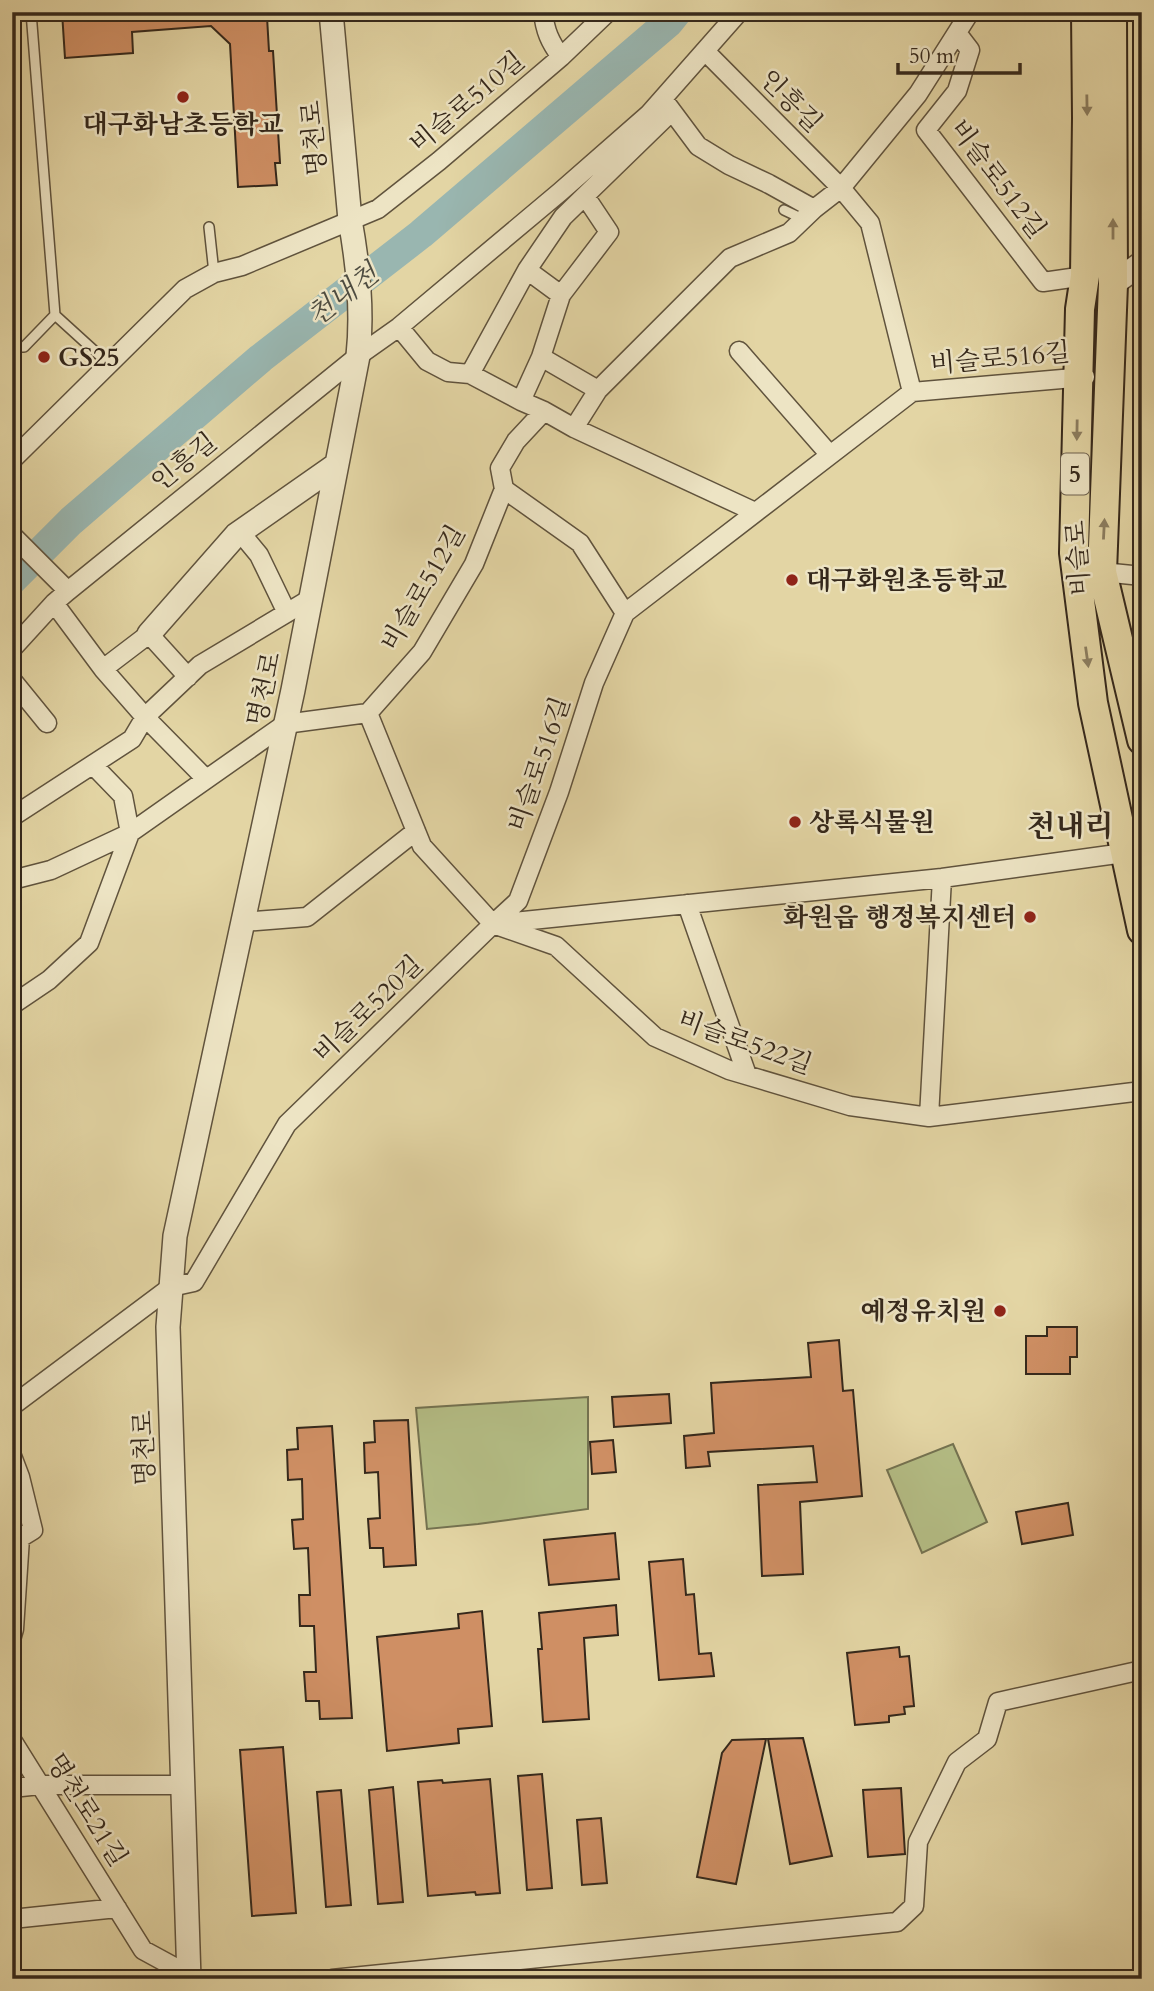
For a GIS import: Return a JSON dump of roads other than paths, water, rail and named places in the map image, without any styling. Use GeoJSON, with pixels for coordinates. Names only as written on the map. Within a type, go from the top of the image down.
{"type":"FeatureCollection","features":[{"type":"Feature","properties":{"kind":"main road","name":"비슬로"},"geometry":{"type":"LineString","coordinates":[[1086,12],[1086,276],[1080,309],[1074,553],[1093,703],[1142,930]]}},
{"type":"Feature","properties":{"kind":"main road","name":"비슬로"},"geometry":{"type":"LineString","coordinates":[[1112,12],[1114,284],[1102,572],[1142,740]]}},
{"type":"Feature","properties":{"kind":"street","name":"명천로"},"geometry":{"type":"LineString","coordinates":[[189,1977],[168,1327],[175,1236],[285,724],[358,356],[361,331],[356,250],[350,220],[331,12]]}},
{"type":"Feature","properties":{"kind":"street"},"geometry":{"type":"LineString","coordinates":[[543,12],[544,29],[561,57]]}},
{"type":"Feature","properties":{"kind":"street","name":"비슬로510길"},"geometry":{"type":"LineString","coordinates":[[12,460],[184,289],[214,273],[242,266],[378,209],[561,57],[608,12]]}},
{"type":"Feature","properties":{"kind":"street","name":"인흥길"},"geometry":{"type":"LineString","coordinates":[[470,374],[527,270],[563,217],[667,105],[705,51],[739,12]]}},
{"type":"Feature","properties":{"kind":"street"},"geometry":{"type":"LineString","coordinates":[[574,428],[598,390],[730,258],[789,233],[841,188],[918,94],[970,12]]}},
{"type":"Feature","properties":{"kind":"street","name":"비슬로512길"},"geometry":{"type":"LineString","coordinates":[[957,33],[970,50],[957,91],[926,130],[1043,282],[1086,276]]}},
{"type":"Feature","properties":{"kind":"street","name":"인흥길"},"geometry":{"type":"LineString","coordinates":[[705,51],[841,188]]}},
{"type":"Feature","properties":{"kind":"street"},"geometry":{"type":"LineString","coordinates":[[667,105],[698,146],[729,165],[769,184],[808,214]]}},
{"type":"Feature","properties":{"kind":"street","name":"인흥길"},"geometry":{"type":"LineString","coordinates":[[12,649],[68,591],[358,356],[399,327],[649,114],[667,105]]}},
{"type":"Feature","properties":{"kind":"street"},"geometry":{"type":"LineString","coordinates":[[841,188],[870,223],[912,391]]}},
{"type":"Feature","properties":{"kind":"street"},"geometry":{"type":"LineString","coordinates":[[521,401],[541,357],[561,295],[610,232],[579,202],[560,192]]}},
{"type":"Feature","properties":{"kind":"street"},"geometry":{"type":"LineString","coordinates":[[1114,284],[1142,263]]}},
{"type":"Feature","properties":{"kind":"street"},"geometry":{"type":"LineString","coordinates":[[527,270],[561,295]]}},
{"type":"Feature","properties":{"kind":"street"},"geometry":{"type":"LineString","coordinates":[[399,327],[426,361],[448,372],[470,374],[574,428],[755,512]]}},
{"type":"Feature","properties":{"kind":"street"},"geometry":{"type":"LineString","coordinates":[[739,351],[830,454]]}},
{"type":"Feature","properties":{"kind":"street"},"geometry":{"type":"LineString","coordinates":[[541,357],[598,390]]}},
{"type":"Feature","properties":{"kind":"street","name":"비슬로516길"},"geometry":{"type":"LineString","coordinates":[[493,924],[518,901],[559,792],[594,683],[625,612],[912,391],[1078,377],[1111,378]]}},
{"type":"Feature","properties":{"kind":"street","name":"비슬로512길"},"geometry":{"type":"LineString","coordinates":[[368,713],[422,652],[474,564],[504,489],[500,468],[516,441],[544,411]]}},
{"type":"Feature","properties":{"kind":"street"},"geometry":{"type":"LineString","coordinates":[[103,669],[149,634],[240,532],[336,466]]}},
{"type":"Feature","properties":{"kind":"street"},"geometry":{"type":"LineString","coordinates":[[504,489],[580,543],[625,612]]}},
{"type":"Feature","properties":{"kind":"street"},"geometry":{"type":"LineString","coordinates":[[240,532],[259,555],[287,613]]}},
{"type":"Feature","properties":{"kind":"street"},"geometry":{"type":"LineString","coordinates":[[12,535],[68,591]]}},
{"type":"Feature","properties":{"kind":"street","name":"비슬로"},"geometry":{"type":"LineString","coordinates":[[1102,572],[1142,576]]}},
{"type":"Feature","properties":{"kind":"street"},"geometry":{"type":"LineString","coordinates":[[12,817],[132,739],[145,717],[200,665],[310,599]]}},
{"type":"Feature","properties":{"kind":"street"},"geometry":{"type":"LineString","coordinates":[[54,603],[103,669],[145,717],[206,779]]}},
{"type":"Feature","properties":{"kind":"street"},"geometry":{"type":"LineString","coordinates":[[149,634],[188,677]]}},
{"type":"Feature","properties":{"kind":"street"},"geometry":{"type":"LineString","coordinates":[[12,680],[47,723]]}},
{"type":"Feature","properties":{"kind":"street"},"geometry":{"type":"LineString","coordinates":[[14,879],[51,870],[130,832],[285,724],[368,713]]}},
{"type":"Feature","properties":{"kind":"street","name":"비슬로522길"},"geometry":{"type":"LineString","coordinates":[[368,713],[422,846],[493,924],[556,946],[655,1037],[729,1070],[850,1106],[929,1117],[1142,1091]]}},
{"type":"Feature","properties":{"kind":"street"},"geometry":{"type":"LineString","coordinates":[[12,1005],[50,980],[89,943],[130,832],[124,796],[93,765]]}},
{"type":"Feature","properties":{"kind":"street"},"geometry":{"type":"LineString","coordinates":[[243,922],[307,916],[416,831]]}},
{"type":"Feature","properties":{"kind":"street"},"geometry":{"type":"LineString","coordinates":[[493,924],[942,878],[1124,853]]}},
{"type":"Feature","properties":{"kind":"street"},"geometry":{"type":"LineString","coordinates":[[929,1117],[942,878]]}},
{"type":"Feature","properties":{"kind":"street"},"geometry":{"type":"LineString","coordinates":[[687,904],[747,1075]]}},
{"type":"Feature","properties":{"kind":"street","name":"비슬로520길"},"geometry":{"type":"LineString","coordinates":[[12,1406],[172,1287],[194,1282],[287,1124],[493,924]]}},
{"type":"Feature","properties":{"kind":"street"},"geometry":{"type":"LineString","coordinates":[[12,1456],[33,1530],[20,1538],[12,1636]]}},
{"type":"Feature","properties":{"kind":"street"},"geometry":{"type":"LineString","coordinates":[[332,1979],[897,1922],[914,1906],[918,1842],[957,1762],[987,1739],[998,1702],[1142,1670]]}},
{"type":"Feature","properties":{"kind":"street","name":"명천로21길"},"geometry":{"type":"LineString","coordinates":[[12,1740],[143,1950],[189,1977]]}},
{"type":"Feature","properties":{"kind":"street"},"geometry":{"type":"LineString","coordinates":[[12,1788],[40,1784],[183,1785]]}},
{"type":"Feature","properties":{"kind":"street","name":"명천로21길"},"geometry":{"type":"LineString","coordinates":[[12,1919],[117,1908]]}},
{"type":"Feature","properties":{"kind":"lane"},"geometry":{"type":"LineString","coordinates":[[31,12],[55,315],[110,365]]}},
{"type":"Feature","properties":{"kind":"lane"},"geometry":{"type":"LineString","coordinates":[[784,211],[808,214]]}},
{"type":"Feature","properties":{"kind":"lane"},"geometry":{"type":"LineString","coordinates":[[209,227],[214,273]]}},
{"type":"Feature","properties":{"kind":"lane"},"geometry":{"type":"LineString","coordinates":[[12,347],[24,347],[55,315]]}},
{"type":"Feature","properties":{"kind":"waterway","name":"천내천"},"geometry":{"type":"LineString","coordinates":[[12,580],[71,521],[261,358],[421,234],[669,22],[677,12]]}},
{"type":"Feature","properties":{"kind":"place","name":"대구화남초등학교"},"geometry":{"type":"Point","coordinates":[183,97]}},
{"type":"Feature","properties":{"kind":"place","name":"GS25"},"geometry":{"type":"Point","coordinates":[44,357]}},
{"type":"Feature","properties":{"kind":"place","name":"대구화원초등학교"},"geometry":{"type":"Point","coordinates":[792,580]}},
{"type":"Feature","properties":{"kind":"place","name":"상록식물원"},"geometry":{"type":"Point","coordinates":[795,822]}},
{"type":"Feature","properties":{"kind":"place","name":"화원읍 행정복지센터"},"geometry":{"type":"Point","coordinates":[1030,917]}},
{"type":"Feature","properties":{"kind":"place","name":"예정유치원"},"geometry":{"type":"Point","coordinates":[1000,1311]}},
{"type":"Feature","properties":{"kind":"district","name":"천내리"},"geometry":{"type":"Point","coordinates":[1070,826]}}]}
